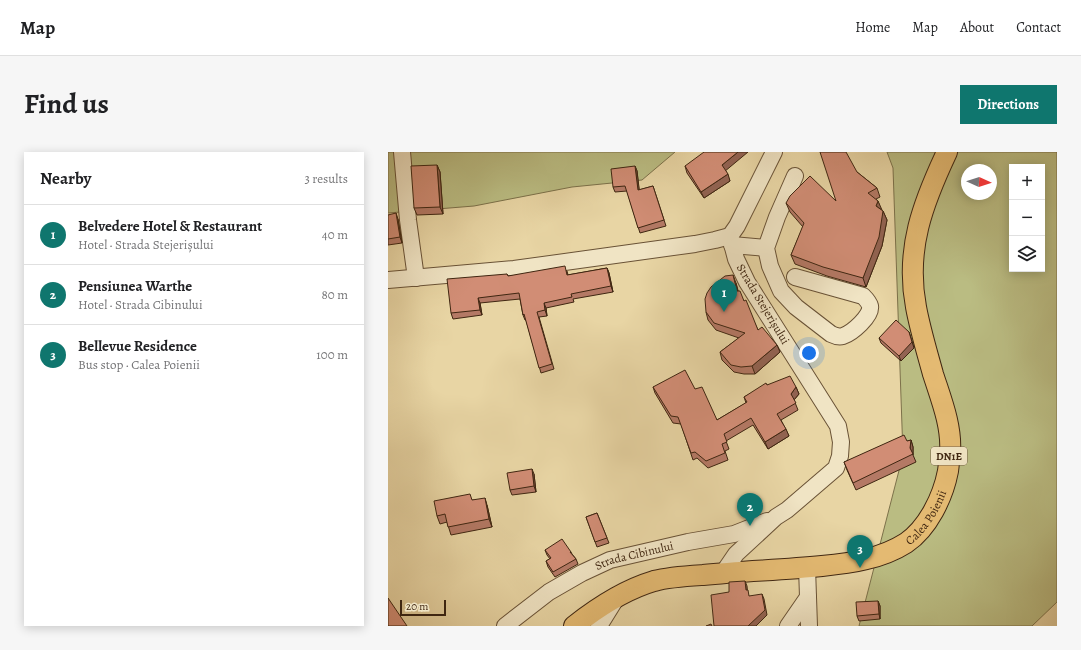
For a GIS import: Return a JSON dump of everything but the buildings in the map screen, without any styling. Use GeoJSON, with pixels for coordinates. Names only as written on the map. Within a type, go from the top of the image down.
{"type":"FeatureCollection","features":[{"type":"Feature","properties":{"kind":"main road","name":"Calea Poienii"},"geometry":{"type":"LineString","coordinates":[[574,626],[618,596],[655,581],[865,560],[888,552],[907,542],[923,527],[934,510],[942,490],[948,471],[950,446],[941,399],[916,307],[913,282],[913,259],[917,230],[924,204],[947,152]]}},
{"type":"Feature","properties":{"kind":"street"},"geometry":{"type":"LineString","coordinates":[[402,152],[408,220],[416,278]]}},
{"type":"Feature","properties":{"kind":"street"},"geometry":{"type":"LineString","coordinates":[[731,240],[774,152]]}},
{"type":"Feature","properties":{"kind":"street"},"geometry":{"type":"LineString","coordinates":[[795,277],[863,296],[870,306],[870,312],[861,324],[852,331],[844,336],[836,336],[831,334],[796,307],[781,291],[770,266],[766,248],[777,217],[796,176]]}},
{"type":"Feature","properties":{"kind":"street"},"geometry":{"type":"LineString","coordinates":[[388,280],[522,268],[715,240],[731,240],[766,248]]}},
{"type":"Feature","properties":{"kind":"street","name":"Strada Stejerișului"},"geometry":{"type":"LineString","coordinates":[[723,573],[736,554],[776,517],[787,510],[836,468],[840,456],[841,442],[838,426],[747,282],[736,259],[731,240]]}},
{"type":"Feature","properties":{"kind":"street","name":"Strada Cibinului"},"geometry":{"type":"LineString","coordinates":[[505,626],[549,592],[582,573],[610,560],[688,542],[734,534],[776,517]]}},
{"type":"Feature","properties":{"kind":"street"},"geometry":{"type":"LineString","coordinates":[[807,567],[809,626]]}},
{"type":"Feature","properties":{"kind":"street"},"geometry":{"type":"LineString","coordinates":[[599,626],[618,596]]}},
{"type":"Feature","properties":{"kind":"street"},"geometry":{"type":"LineString","coordinates":[[788,626],[808,597]]}},
{"type":"Feature","properties":{"kind":"green space"},"geometry":{"type":"Polygon","coordinates":[[[388,152],[675,152],[642,180],[572,187],[474,206],[388,213],[388,152]]]}},
{"type":"Feature","properties":{"kind":"green space"},"geometry":{"type":"Polygon","coordinates":[[[887,152],[1057,152],[1057,602],[1032,626],[859,626],[903,455],[893,168],[887,152]]]}},
{"type":"Feature","properties":{"kind":"place","name":"Belvedere Hotel & Restaurant"},"geometry":{"type":"Point","coordinates":[724,312]}},
{"type":"Feature","properties":{"kind":"place","name":"Pensiunea Warthe"},"geometry":{"type":"Point","coordinates":[750,526]}},
{"type":"Feature","properties":{"kind":"place","name":"Bellevue Residence"},"geometry":{"type":"Point","coordinates":[860,568]}}]}
